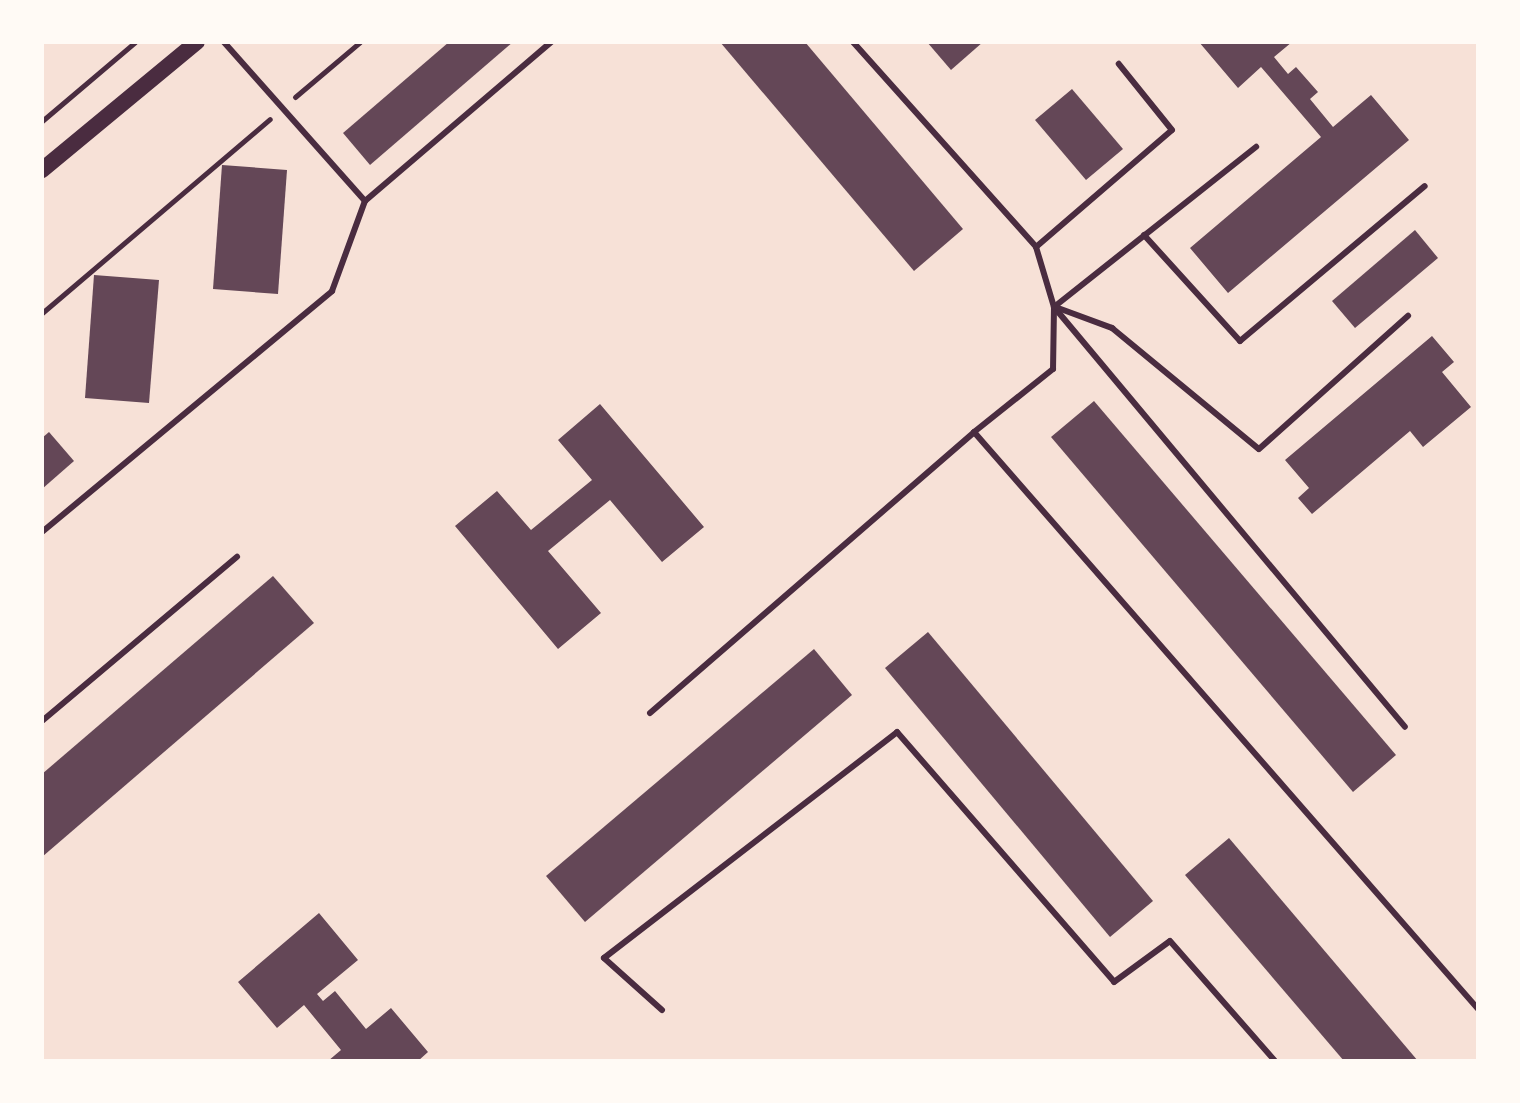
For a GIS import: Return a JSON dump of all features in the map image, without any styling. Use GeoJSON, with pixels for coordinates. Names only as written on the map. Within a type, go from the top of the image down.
{"type":"FeatureCollection","features":[{"type":"Feature","properties":{"kind":"main road"},"geometry":{"type":"LineString","coordinates":[[42,170],[197,42]]}},
{"type":"Feature","properties":{"kind":"lane"},"geometry":{"type":"LineString","coordinates":[[224,42],[365,201]]}},
{"type":"Feature","properties":{"kind":"lane"},"geometry":{"type":"LineString","coordinates":[[42,532],[332,291],[365,201],[551,42]]}},
{"type":"Feature","properties":{"kind":"lane"},"geometry":{"type":"LineString","coordinates":[[650,713],[974,432],[1053,369],[1054,307],[1036,247],[853,42]]}},
{"type":"Feature","properties":{"kind":"lane"},"geometry":{"type":"LineString","coordinates":[[1036,247],[1172,130],[1119,64]]}},
{"type":"Feature","properties":{"kind":"lane"},"geometry":{"type":"LineString","coordinates":[[1054,307],[1256,147]]}},
{"type":"Feature","properties":{"kind":"lane"},"geometry":{"type":"LineString","coordinates":[[1144,235],[1240,341],[1425,186]]}},
{"type":"Feature","properties":{"kind":"lane"},"geometry":{"type":"LineString","coordinates":[[1054,307],[1112,328],[1259,449],[1408,316]]}},
{"type":"Feature","properties":{"kind":"lane"},"geometry":{"type":"LineString","coordinates":[[1054,307],[1405,727]]}},
{"type":"Feature","properties":{"kind":"lane"},"geometry":{"type":"LineString","coordinates":[[974,432],[1478,1009]]}},
{"type":"Feature","properties":{"kind":"lane"},"geometry":{"type":"LineString","coordinates":[[42,721],[237,557]]}},
{"type":"Feature","properties":{"kind":"lane"},"geometry":{"type":"LineString","coordinates":[[662,1010],[604,958],[897,732],[1114,982],[1170,941],[1275,1061]]}},
{"type":"Feature","properties":{"kind":"path"},"geometry":{"type":"LineString","coordinates":[[42,121],[135,42]]}},
{"type":"Feature","properties":{"kind":"path"},"geometry":{"type":"LineString","coordinates":[[42,313],[360,42]]}},
{"type":"Feature","properties":{"kind":"building"},"geometry":{"type":"Polygon","coordinates":[[[449,42],[513,42],[370,165],[343,133],[449,42]]]}},
{"type":"Feature","properties":{"kind":"building"},"geometry":{"type":"Polygon","coordinates":[[[720,42],[805,42],[963,229],[914,271],[720,42]]]}},
{"type":"Feature","properties":{"kind":"building"},"geometry":{"type":"Polygon","coordinates":[[[927,42],[983,42],[951,70],[927,42]]]}},
{"type":"Feature","properties":{"kind":"building"},"geometry":{"type":"Polygon","coordinates":[[[1199,42],[1292,42],[1274,57],[1288,74],[1296,67],[1318,92],[1310,99],[1333,127],[1371,95],[1409,140],[1228,293],[1190,248],[1321,137],[1261,67],[1238,88],[1199,42]]]}},
{"type":"Feature","properties":{"kind":"building"},"geometry":{"type":"Polygon","coordinates":[[[1072,89],[1123,149],[1086,180],[1035,120],[1072,89]]]}},
{"type":"Feature","properties":{"kind":"building"},"geometry":{"type":"Polygon","coordinates":[[[222,165],[287,170],[278,294],[213,289],[222,165]]]}},
{"type":"Feature","properties":{"kind":"building"},"geometry":{"type":"Polygon","coordinates":[[[1415,230],[1438,258],[1355,328],[1332,301],[1415,230]]]}},
{"type":"Feature","properties":{"kind":"building"},"geometry":{"type":"Polygon","coordinates":[[[94,275],[159,280],[149,403],[85,398],[94,275]]]}},
{"type":"Feature","properties":{"kind":"building"},"geometry":{"type":"Polygon","coordinates":[[[1432,336],[1454,362],[1442,372],[1471,407],[1423,447],[1410,431],[1312,514],[1298,498],[1309,488],[1285,460],[1432,336]]]}},
{"type":"Feature","properties":{"kind":"building"},"geometry":{"type":"Polygon","coordinates":[[[1094,401],[1396,755],[1353,792],[1051,437],[1094,401]]]}},
{"type":"Feature","properties":{"kind":"building"},"geometry":{"type":"Polygon","coordinates":[[[600,404],[704,527],[662,562],[610,500],[548,551],[601,613],[558,649],[455,526],[497,491],[531,530],[592,480],[558,440],[600,404]]]}},
{"type":"Feature","properties":{"kind":"building"},"geometry":{"type":"Polygon","coordinates":[[[49,432],[74,461],[42,489],[42,438],[49,432]]]}},
{"type":"Feature","properties":{"kind":"building"},"geometry":{"type":"Polygon","coordinates":[[[273,576],[314,623],[42,857],[42,774],[273,576]]]}},
{"type":"Feature","properties":{"kind":"building"},"geometry":{"type":"Polygon","coordinates":[[[928,632],[1153,901],[1110,937],[885,668],[928,632]]]}},
{"type":"Feature","properties":{"kind":"building"},"geometry":{"type":"Polygon","coordinates":[[[814,649],[852,695],[585,922],[546,876],[814,649]]]}},
{"type":"Feature","properties":{"kind":"building"},"geometry":{"type":"Polygon","coordinates":[[[1229,838],[1418,1061],[1344,1061],[1185,875],[1229,838]]]}},
{"type":"Feature","properties":{"kind":"building"},"geometry":{"type":"Polygon","coordinates":[[[319,913],[358,960],[317,994],[323,1001],[335,991],[366,1029],[391,1008],[428,1052],[418,1061],[328,1061],[341,1050],[304,1005],[277,1028],[238,982],[319,913]]]}}]}
